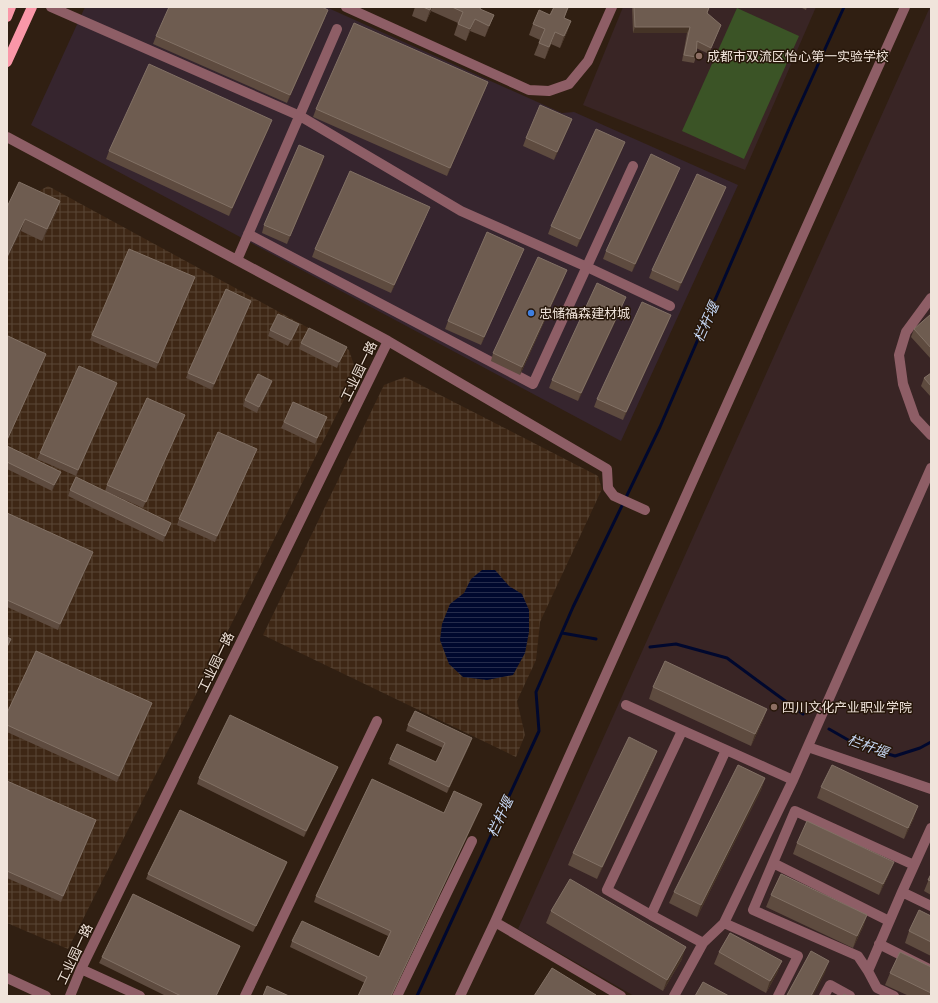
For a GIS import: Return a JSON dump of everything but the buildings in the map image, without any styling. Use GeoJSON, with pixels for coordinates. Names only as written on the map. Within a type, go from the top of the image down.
{"type":"FeatureCollection","features":[{"type":"Feature","properties":{"kind":"main road"},"geometry":{"type":"LineString","coordinates":[[7,17],[11,7]]}},
{"type":"Feature","properties":{"kind":"main road"},"geometry":{"type":"LineString","coordinates":[[7,62],[32,7]]}},
{"type":"Feature","properties":{"kind":"street"},"geometry":{"type":"LineString","coordinates":[[51,7],[300,116],[461,211],[670,306]]}},
{"type":"Feature","properties":{"kind":"street"},"geometry":{"type":"LineString","coordinates":[[346,7],[529,90],[548,91],[569,84],[588,61],[612,7]]}},
{"type":"Feature","properties":{"kind":"street"},"geometry":{"type":"LineString","coordinates":[[460,996],[495,922],[905,7]]}},
{"type":"Feature","properties":{"kind":"street"},"geometry":{"type":"LineString","coordinates":[[237,260],[337,29]]}},
{"type":"Feature","properties":{"kind":"street"},"geometry":{"type":"LineString","coordinates":[[7,137],[388,341],[607,469],[608,488],[614,496],[645,510]]}},
{"type":"Feature","properties":{"kind":"street"},"geometry":{"type":"LineString","coordinates":[[248,234],[533,384],[634,166]]}},
{"type":"Feature","properties":{"kind":"street"},"geometry":{"type":"LineString","coordinates":[[931,298],[906,332],[899,355],[902,384],[916,418],[931,435]]}},
{"type":"Feature","properties":{"kind":"street","name":"工业园一路"},"geometry":{"type":"LineString","coordinates":[[70,996],[81,969],[388,341]]}},
{"type":"Feature","properties":{"kind":"street"},"geometry":{"type":"LineString","coordinates":[[674,996],[703,943],[724,923],[793,780],[931,468]]}},
{"type":"Feature","properties":{"kind":"street"},"geometry":{"type":"LineString","coordinates":[[626,705],[793,780]]}},
{"type":"Feature","properties":{"kind":"street"},"geometry":{"type":"LineString","coordinates":[[244,996],[377,721]]}},
{"type":"Feature","properties":{"kind":"street"},"geometry":{"type":"LineString","coordinates":[[682,731],[607,890],[703,943]]}},
{"type":"Feature","properties":{"kind":"street"},"geometry":{"type":"LineString","coordinates":[[808,747],[931,789]]}},
{"type":"Feature","properties":{"kind":"street"},"geometry":{"type":"LineString","coordinates":[[651,915],[726,750]]}},
{"type":"Feature","properties":{"kind":"street"},"geometry":{"type":"LineString","coordinates":[[894,996],[877,988],[858,956],[753,910],[795,811],[914,865]]}},
{"type":"Feature","properties":{"kind":"street"},"geometry":{"type":"LineString","coordinates":[[868,971],[914,865],[928,845],[931,828]]}},
{"type":"Feature","properties":{"kind":"street"},"geometry":{"type":"LineString","coordinates":[[397,996],[472,841]]}},
{"type":"Feature","properties":{"kind":"street"},"geometry":{"type":"LineString","coordinates":[[773,863],[889,921]]}},
{"type":"Feature","properties":{"kind":"street"},"geometry":{"type":"LineString","coordinates":[[902,892],[931,906]]}},
{"type":"Feature","properties":{"kind":"street"},"geometry":{"type":"LineString","coordinates":[[495,922],[621,996]]}},
{"type":"Feature","properties":{"kind":"street"},"geometry":{"type":"LineString","coordinates":[[724,923],[798,956],[778,996]]}},
{"type":"Feature","properties":{"kind":"street"},"geometry":{"type":"LineString","coordinates":[[879,944],[931,970]]}},
{"type":"Feature","properties":{"kind":"street"},"geometry":{"type":"LineString","coordinates":[[81,969],[140,996]]}},
{"type":"Feature","properties":{"kind":"street"},"geometry":{"type":"LineString","coordinates":[[7,978],[46,996]]}},
{"type":"Feature","properties":{"kind":"street"},"geometry":{"type":"LineString","coordinates":[[824,996],[830,985],[850,996]]}},
{"type":"Feature","properties":{"kind":"shaded area","name":"忠储福森建材城"},"geometry":{"type":"Polygon","coordinates":[[[85,7],[326,7],[562,113],[574,112],[738,185],[621,441],[31,125],[85,7]]]}},
{"type":"Feature","properties":{"kind":"shaded area","name":"成都市双流区怡心第一实验学校"},"geometry":{"type":"Polygon","coordinates":[[[623,7],[816,7],[745,170],[583,105],[623,7]]]}},
{"type":"Feature","properties":{"kind":"shaded area","name":"四川文化产业职业学院"},"geometry":{"type":"Polygon","coordinates":[[[930,7],[931,996],[634,996],[518,929],[930,7]]]}},
{"type":"Feature","properties":{"kind":"shaded area"},"geometry":{"type":"Polygon","coordinates":[[[48,186],[349,350],[357,374],[68,949],[7,923],[7,212],[8,209],[48,186]]]}},
{"type":"Feature","properties":{"kind":"shaded area"},"geometry":{"type":"Polygon","coordinates":[[[405,377],[598,476],[602,489],[540,622],[536,660],[517,701],[525,735],[516,757],[263,635],[384,385],[405,377]]]}},
{"type":"Feature","properties":{"kind":"green space"},"geometry":{"type":"Polygon","coordinates":[[[737,8],[799,36],[744,159],[682,131],[737,8]]]}},
{"type":"Feature","properties":{"kind":"water"},"geometry":{"type":"Polygon","coordinates":[[[482,570],[495,570],[509,586],[522,594],[529,610],[529,632],[525,653],[513,675],[487,680],[463,677],[449,664],[440,640],[442,624],[450,604],[464,593],[471,579],[482,570]]]}},
{"type":"Feature","properties":{"kind":"waterway","name":"栏杆堰"},"geometry":{"type":"LineString","coordinates":[[417,996],[539,731],[536,692],[573,607],[660,427],[792,122],[844,7]]}},
{"type":"Feature","properties":{"kind":"waterway","name":"栏杆堰"},"geometry":{"type":"LineString","coordinates":[[562,633],[596,639]]}},
{"type":"Feature","properties":{"kind":"waterway","name":"栏杆堰"},"geometry":{"type":"LineString","coordinates":[[650,647],[676,644],[727,658],[803,714]]}},
{"type":"Feature","properties":{"kind":"waterway","name":"栏杆堰"},"geometry":{"type":"LineString","coordinates":[[829,729],[857,745],[895,756],[920,748],[931,742]]}},
{"type":"Feature","properties":{"kind":"place","name":"成都市双流区怡心第一实验学校"},"geometry":{"type":"Point","coordinates":[699,56]}},
{"type":"Feature","properties":{"kind":"place","name":"忠储福森建材城"},"geometry":{"type":"Point","coordinates":[531,313]}},
{"type":"Feature","properties":{"kind":"place","name":"四川文化产业职业学院"},"geometry":{"type":"Point","coordinates":[774,707]}}]}
